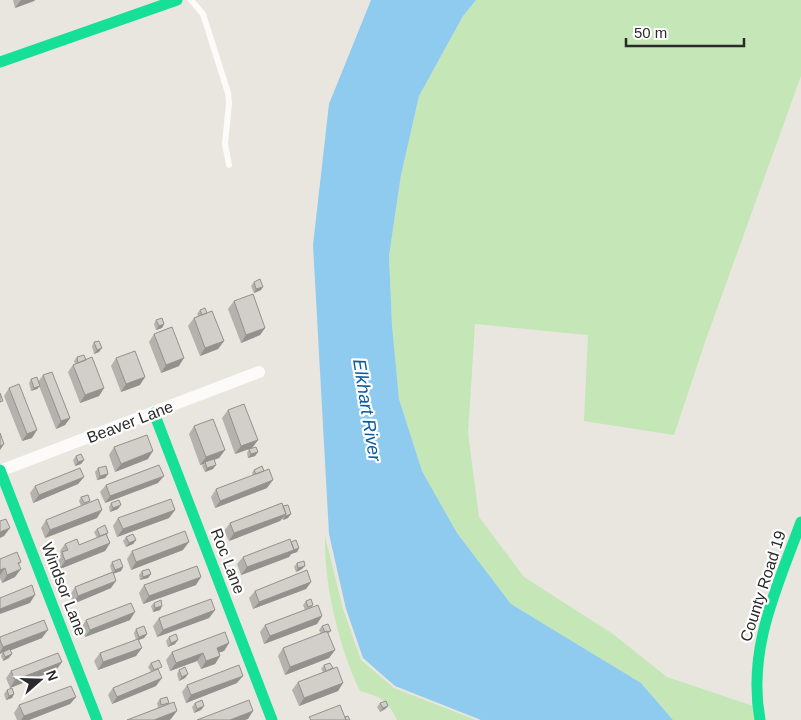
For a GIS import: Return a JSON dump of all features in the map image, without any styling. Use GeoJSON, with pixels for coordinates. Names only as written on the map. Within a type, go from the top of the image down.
{"type":"FeatureCollection","features":[{"type":"Feature","properties":{"kind":"street"},"geometry":{"type":"LineString","coordinates":[[0,62],[177,0]]}},
{"type":"Feature","properties":{"kind":"street","name":"Beaver Lane"},"geometry":{"type":"LineString","coordinates":[[0,470],[259,372]]}},
{"type":"Feature","properties":{"kind":"street","name":"Roc Lane"},"geometry":{"type":"LineString","coordinates":[[154,413],[272,720]]}},
{"type":"Feature","properties":{"kind":"street","name":"Windsor Lane"},"geometry":{"type":"LineString","coordinates":[[0,470],[97,720]]}},
{"type":"Feature","properties":{"kind":"street","name":"County Road 19"},"geometry":{"type":"LineString","coordinates":[[760,720],[756,707],[755,678],[758,650],[768,614],[801,522]]}},
{"type":"Feature","properties":{"kind":"lane"},"geometry":{"type":"LineString","coordinates":[[191,0],[203,14],[228,93],[230,103],[225,144],[229,165]]}},
{"type":"Feature","properties":{"kind":"green space"},"geometry":{"type":"Polygon","coordinates":[[[476,0],[801,0],[801,76],[705,342],[674,435],[584,421],[588,335],[475,324],[468,433],[479,517],[524,577],[613,634],[667,677],[756,707],[759,720],[673,720],[641,683],[511,604],[457,533],[422,471],[399,399],[392,325],[389,256],[401,175],[419,96],[463,16],[476,0]]]}},
{"type":"Feature","properties":{"kind":"green space"},"geometry":{"type":"Polygon","coordinates":[[[325,536],[343,609],[361,660],[394,688],[476,720],[397,720],[383,700],[360,691],[339,636],[334,615],[327,575],[325,536]]]}},
{"type":"Feature","properties":{"kind":"water","name":"Elkhart River"},"geometry":{"type":"Polygon","coordinates":[[[371,0],[476,0],[463,16],[419,96],[401,175],[389,256],[392,325],[399,399],[422,471],[457,533],[511,604],[641,683],[673,720],[481,720],[395,686],[363,658],[346,609],[329,534],[313,245],[329,104],[371,0]]]}},
{"type":"Feature","properties":{"kind":"building"},"geometry":{"type":"Polygon","coordinates":[[[260,279],[263,287],[256,289],[254,282],[260,279]]]}},
{"type":"Feature","properties":{"kind":"building"},"geometry":{"type":"Polygon","coordinates":[[[253,294],[265,328],[246,335],[234,301],[253,294]]]}},
{"type":"Feature","properties":{"kind":"building"},"geometry":{"type":"Polygon","coordinates":[[[205,308],[207,313],[202,315],[200,310],[205,308]]]}},
{"type":"Feature","properties":{"kind":"building"},"geometry":{"type":"Polygon","coordinates":[[[212,311],[224,341],[205,348],[194,318],[212,311]]]}},
{"type":"Feature","properties":{"kind":"building"},"geometry":{"type":"Polygon","coordinates":[[[162,318],[164,324],[159,326],[156,320],[162,318]]]}},
{"type":"Feature","properties":{"kind":"building"},"geometry":{"type":"Polygon","coordinates":[[[172,327],[184,358],[166,365],[154,334],[172,327]]]}},
{"type":"Feature","properties":{"kind":"building"},"geometry":{"type":"Polygon","coordinates":[[[99,341],[102,348],[97,350],[94,342],[99,341]]]}},
{"type":"Feature","properties":{"kind":"building"},"geometry":{"type":"Polygon","coordinates":[[[135,351],[145,377],[126,384],[116,358],[135,351]]]}},
{"type":"Feature","properties":{"kind":"building"},"geometry":{"type":"Polygon","coordinates":[[[84,355],[86,360],[78,363],[77,357],[84,355]]]}},
{"type":"Feature","properties":{"kind":"building"},"geometry":{"type":"Polygon","coordinates":[[[92,357],[104,388],[85,395],[73,365],[92,357]]]}},
{"type":"Feature","properties":{"kind":"building"},"geometry":{"type":"Polygon","coordinates":[[[52,372],[70,418],[61,421],[43,375],[52,372]]]}},
{"type":"Feature","properties":{"kind":"building"},"geometry":{"type":"Polygon","coordinates":[[[37,377],[40,386],[34,388],[31,379],[37,377]]]}},
{"type":"Feature","properties":{"kind":"building"},"geometry":{"type":"Polygon","coordinates":[[[19,384],[37,430],[27,434],[9,388],[19,384]]]}},
{"type":"Feature","properties":{"kind":"building"},"geometry":{"type":"Polygon","coordinates":[[[244,404],[258,440],[241,446],[228,410],[244,404]]]}},
{"type":"Feature","properties":{"kind":"building"},"geometry":{"type":"Polygon","coordinates":[[[213,419],[225,450],[206,457],[194,426],[213,419]]]}},
{"type":"Feature","properties":{"kind":"building"},"geometry":{"type":"Polygon","coordinates":[[[0,433],[4,444],[0,446],[0,433]]]}},
{"type":"Feature","properties":{"kind":"building"},"geometry":{"type":"Polygon","coordinates":[[[147,435],[153,451],[121,464],[114,447],[147,435]]]}},
{"type":"Feature","properties":{"kind":"building"},"geometry":{"type":"Polygon","coordinates":[[[256,447],[258,452],[251,454],[249,449],[256,447]]]}},
{"type":"Feature","properties":{"kind":"building"},"geometry":{"type":"Polygon","coordinates":[[[81,454],[84,460],[78,462],[76,456],[81,454]]]}},
{"type":"Feature","properties":{"kind":"building"},"geometry":{"type":"Polygon","coordinates":[[[214,459],[216,465],[207,468],[205,462],[214,459]]]}},
{"type":"Feature","properties":{"kind":"building"},"geometry":{"type":"Polygon","coordinates":[[[159,465],[164,476],[110,496],[106,485],[159,465]]]}},
{"type":"Feature","properties":{"kind":"building"},"geometry":{"type":"Polygon","coordinates":[[[106,466],[108,474],[100,476],[98,468],[106,466]]]}},
{"type":"Feature","properties":{"kind":"building"},"geometry":{"type":"Polygon","coordinates":[[[262,466],[264,471],[256,474],[254,470],[262,466]]]}},
{"type":"Feature","properties":{"kind":"building"},"geometry":{"type":"Polygon","coordinates":[[[80,468],[84,477],[39,495],[35,486],[80,468]]]}},
{"type":"Feature","properties":{"kind":"building"},"geometry":{"type":"Polygon","coordinates":[[[269,469],[273,480],[220,501],[216,489],[269,469]]]}},
{"type":"Feature","properties":{"kind":"building"},"geometry":{"type":"Polygon","coordinates":[[[88,495],[90,501],[84,503],[81,497],[88,495]]]}},
{"type":"Feature","properties":{"kind":"building"},"geometry":{"type":"Polygon","coordinates":[[[98,499],[102,510],[50,530],[46,520],[98,499]]]}},
{"type":"Feature","properties":{"kind":"building"},"geometry":{"type":"Polygon","coordinates":[[[171,499],[175,510],[123,529],[118,518],[171,499]]]}},
{"type":"Feature","properties":{"kind":"building"},"geometry":{"type":"Polygon","coordinates":[[[119,500],[121,505],[113,508],[111,503],[119,500]]]}},
{"type":"Feature","properties":{"kind":"building"},"geometry":{"type":"Polygon","coordinates":[[[282,503],[286,514],[234,533],[230,523],[282,503]]]}},
{"type":"Feature","properties":{"kind":"building"},"geometry":{"type":"Polygon","coordinates":[[[288,505],[291,514],[285,516],[283,506],[288,505]]]}},
{"type":"Feature","properties":{"kind":"building"},"geometry":{"type":"Polygon","coordinates":[[[6,519],[10,528],[0,532],[0,521],[6,519]]]}},
{"type":"Feature","properties":{"kind":"building"},"geometry":{"type":"Polygon","coordinates":[[[105,525],[108,533],[100,536],[97,529],[105,525]]]}},
{"type":"Feature","properties":{"kind":"building"},"geometry":{"type":"Polygon","coordinates":[[[185,531],[189,542],[136,562],[132,551],[185,531]]]}},
{"type":"Feature","properties":{"kind":"building"},"geometry":{"type":"Polygon","coordinates":[[[106,534],[110,543],[65,561],[62,552],[68,550],[65,544],[77,539],[79,545],[106,534]]]}},
{"type":"Feature","properties":{"kind":"building"},"geometry":{"type":"Polygon","coordinates":[[[133,534],[136,540],[129,543],[126,537],[133,534]]]}},
{"type":"Feature","properties":{"kind":"building"},"geometry":{"type":"Polygon","coordinates":[[[290,539],[294,550],[247,567],[243,557],[290,539]]]}},
{"type":"Feature","properties":{"kind":"building"},"geometry":{"type":"Polygon","coordinates":[[[296,540],[299,548],[294,550],[291,542],[296,540]]]}},
{"type":"Feature","properties":{"kind":"building"},"geometry":{"type":"Polygon","coordinates":[[[17,552],[21,562],[18,563],[21,569],[7,575],[5,568],[0,570],[0,559],[17,552]]]}},
{"type":"Feature","properties":{"kind":"building"},"geometry":{"type":"Polygon","coordinates":[[[120,559],[123,567],[115,570],[112,562],[120,559]]]}},
{"type":"Feature","properties":{"kind":"building"},"geometry":{"type":"Polygon","coordinates":[[[304,561],[305,566],[298,568],[297,563],[304,561]]]}},
{"type":"Feature","properties":{"kind":"building"},"geometry":{"type":"Polygon","coordinates":[[[197,566],[201,577],[149,596],[144,585],[197,566]]]}},
{"type":"Feature","properties":{"kind":"building"},"geometry":{"type":"Polygon","coordinates":[[[149,569],[151,574],[143,577],[142,571],[149,569]]]}},
{"type":"Feature","properties":{"kind":"building"},"geometry":{"type":"Polygon","coordinates":[[[307,570],[311,582],[259,602],[255,591],[307,570]]]}},
{"type":"Feature","properties":{"kind":"building"},"geometry":{"type":"Polygon","coordinates":[[[113,572],[116,581],[78,596],[75,587],[113,572]]]}},
{"type":"Feature","properties":{"kind":"building"},"geometry":{"type":"Polygon","coordinates":[[[32,585],[35,595],[0,609],[0,598],[32,585]]]}},
{"type":"Feature","properties":{"kind":"building"},"geometry":{"type":"Polygon","coordinates":[[[211,599],[215,610],[163,630],[159,618],[211,599]]]}},
{"type":"Feature","properties":{"kind":"building"},"geometry":{"type":"Polygon","coordinates":[[[311,599],[313,605],[308,607],[306,601],[311,599]]]}},
{"type":"Feature","properties":{"kind":"building"},"geometry":{"type":"Polygon","coordinates":[[[161,600],[162,606],[155,608],[154,603],[161,600]]]}},
{"type":"Feature","properties":{"kind":"building"},"geometry":{"type":"Polygon","coordinates":[[[131,603],[135,612],[90,630],[86,620],[131,603]]]}},
{"type":"Feature","properties":{"kind":"building"},"geometry":{"type":"Polygon","coordinates":[[[318,605],[322,616],[270,636],[265,625],[318,605]]]}},
{"type":"Feature","properties":{"kind":"building"},"geometry":{"type":"Polygon","coordinates":[[[44,620],[48,630],[3,647],[0,637],[44,620]]]}},
{"type":"Feature","properties":{"kind":"building"},"geometry":{"type":"Polygon","coordinates":[[[328,624],[331,631],[325,632],[322,626],[328,624]]]}},
{"type":"Feature","properties":{"kind":"building"},"geometry":{"type":"Polygon","coordinates":[[[144,626],[147,634],[139,637],[136,629],[144,626]]]}},
{"type":"Feature","properties":{"kind":"building"},"geometry":{"type":"Polygon","coordinates":[[[327,631],[335,650],[290,667],[283,648],[327,631]]]}},
{"type":"Feature","properties":{"kind":"building"},"geometry":{"type":"Polygon","coordinates":[[[225,632],[229,643],[217,648],[220,656],[206,661],[203,653],[176,663],[172,652],[225,632]]]}},
{"type":"Feature","properties":{"kind":"building"},"geometry":{"type":"Polygon","coordinates":[[[176,634],[178,640],[171,643],[169,637],[176,634]]]}},
{"type":"Feature","properties":{"kind":"building"},"geometry":{"type":"Polygon","coordinates":[[[138,639],[142,648],[103,662],[100,653],[138,639]]]}},
{"type":"Feature","properties":{"kind":"building"},"geometry":{"type":"Polygon","coordinates":[[[10,649],[12,654],[5,657],[3,652],[10,649]]]}},
{"type":"Feature","properties":{"kind":"building"},"geometry":{"type":"Polygon","coordinates":[[[58,653],[62,662],[15,680],[11,671],[58,653]]]}},
{"type":"Feature","properties":{"kind":"building"},"geometry":{"type":"Polygon","coordinates":[[[159,660],[162,667],[154,670],[151,663],[159,660]]]}},
{"type":"Feature","properties":{"kind":"building"},"geometry":{"type":"Polygon","coordinates":[[[330,663],[333,668],[326,671],[324,665],[330,663]]]}},
{"type":"Feature","properties":{"kind":"building"},"geometry":{"type":"Polygon","coordinates":[[[239,665],[243,676],[191,695],[187,685],[239,665]]]}},
{"type":"Feature","properties":{"kind":"building"},"geometry":{"type":"Polygon","coordinates":[[[185,667],[188,674],[182,677],[179,670],[185,667]]]}},
{"type":"Feature","properties":{"kind":"building"},"geometry":{"type":"Polygon","coordinates":[[[337,667],[343,683],[304,698],[298,682],[337,667]]]}},
{"type":"Feature","properties":{"kind":"building"},"geometry":{"type":"Polygon","coordinates":[[[158,669],[162,678],[117,697],[113,688],[158,669]]]}},
{"type":"Feature","properties":{"kind":"building"},"geometry":{"type":"Polygon","coordinates":[[[71,686],[76,697],[24,716],[19,705],[71,686]]]}},
{"type":"Feature","properties":{"kind":"building"},"geometry":{"type":"Polygon","coordinates":[[[12,688],[14,694],[9,696],[7,690],[12,688]]]}},
{"type":"Feature","properties":{"kind":"building"},"geometry":{"type":"Polygon","coordinates":[[[167,697],[169,703],[161,705],[160,699],[167,697]]]}},
{"type":"Feature","properties":{"kind":"building"},"geometry":{"type":"Polygon","coordinates":[[[202,700],[204,706],[197,709],[195,703],[202,700]]]}},
{"type":"Feature","properties":{"kind":"building"},"geometry":{"type":"Polygon","coordinates":[[[249,700],[253,711],[230,720],[197,720],[249,700]]]}},
{"type":"Feature","properties":{"kind":"building"},"geometry":{"type":"Polygon","coordinates":[[[386,701],[388,706],[383,708],[380,703],[386,701]]]}},
{"type":"Feature","properties":{"kind":"building"},"geometry":{"type":"Polygon","coordinates":[[[174,702],[177,711],[154,720],[127,720],[174,702]]]}},
{"type":"Feature","properties":{"kind":"building"},"geometry":{"type":"Polygon","coordinates":[[[340,705],[346,720],[311,720],[309,717],[340,705]]]}},
{"type":"Feature","properties":{"kind":"traffic: fast"},"geometry":{"type":"LineString","coordinates":[[0,62],[177,0]]}},
{"type":"Feature","properties":{"kind":"traffic: fast"},"geometry":{"type":"LineString","coordinates":[[154,413],[272,720]]}},
{"type":"Feature","properties":{"kind":"traffic: fast"},"geometry":{"type":"LineString","coordinates":[[0,470],[97,720]]}},
{"type":"Feature","properties":{"kind":"traffic: fast"},"geometry":{"type":"LineString","coordinates":[[760,720],[757,694],[761,643],[774,595],[801,522]]}}]}
